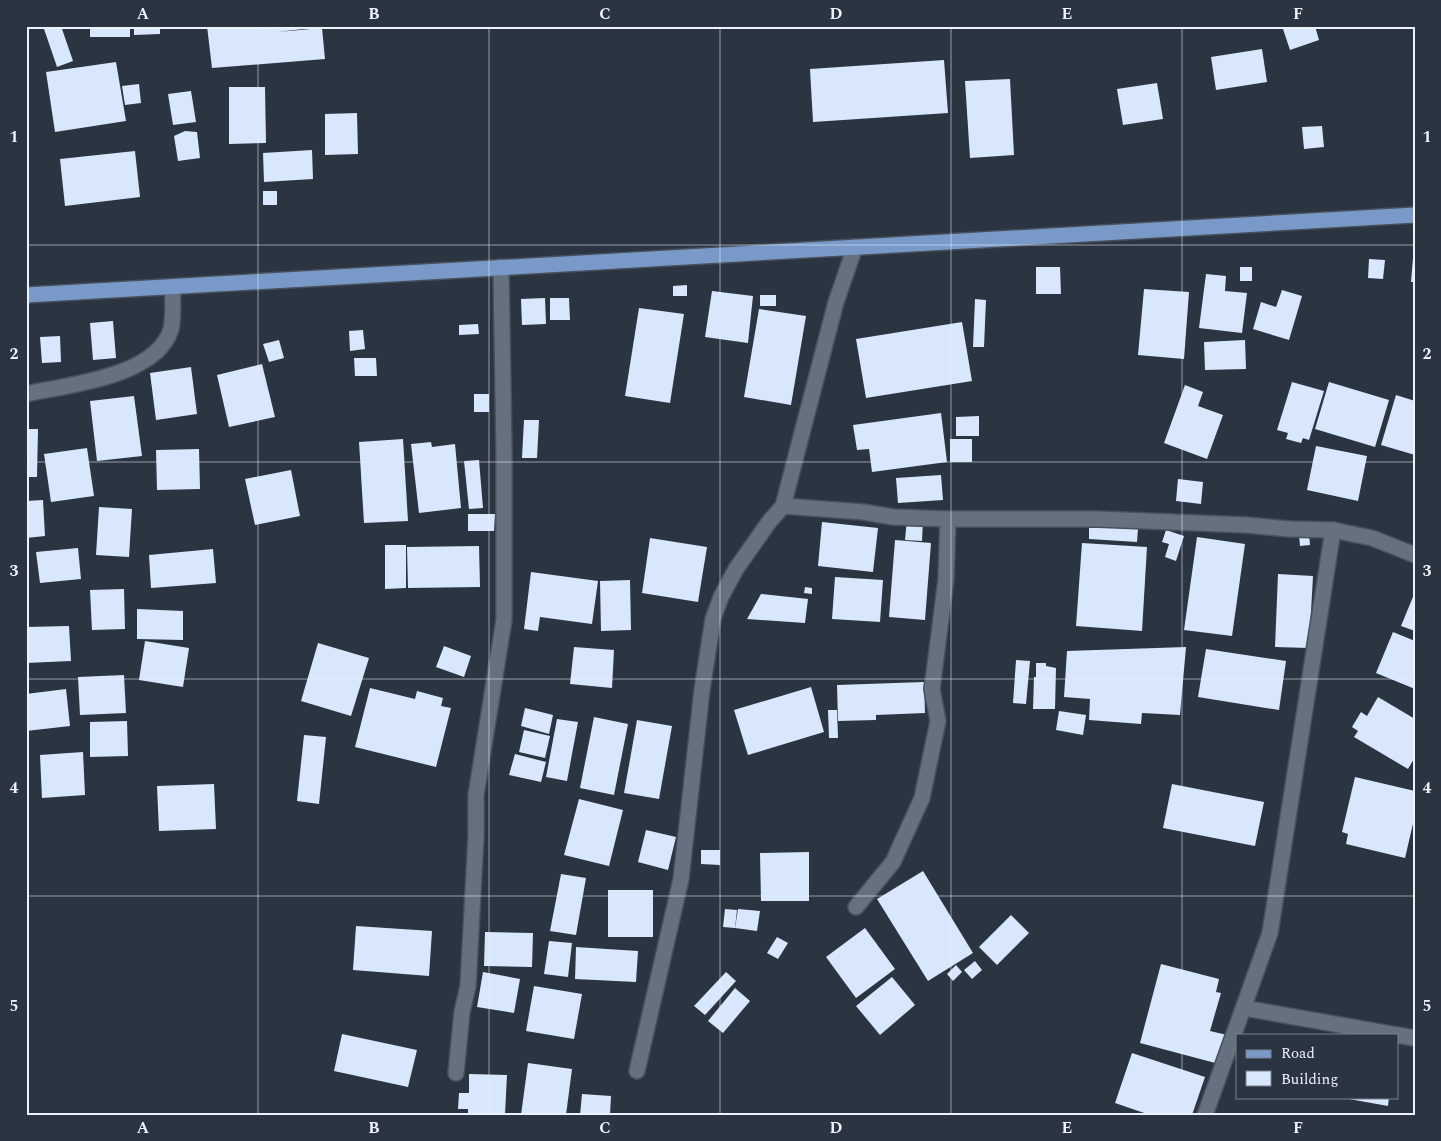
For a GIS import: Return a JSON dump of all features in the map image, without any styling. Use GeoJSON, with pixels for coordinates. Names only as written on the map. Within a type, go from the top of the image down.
{"type":"FeatureCollection","features":[{"type":"Feature","properties":{"kind":"main road"},"geometry":{"type":"LineString","coordinates":[[26,295],[1415,215]]}},
{"type":"Feature","properties":{"kind":"street"},"geometry":{"type":"LineString","coordinates":[[636,1071],[681,879],[702,690],[713,619],[721,597],[736,569],[769,522],[783,506],[836,302],[855,247]]}},
{"type":"Feature","properties":{"kind":"street"},"geometry":{"type":"LineString","coordinates":[[456,1074],[462,1012],[468,986],[476,846],[476,796],[504,620],[501,267]]}},
{"type":"Feature","properties":{"kind":"street"},"geometry":{"type":"LineString","coordinates":[[26,394],[128,370],[151,356],[163,345],[171,329],[173,287]]}},
{"type":"Feature","properties":{"kind":"street"},"geometry":{"type":"LineString","coordinates":[[783,506],[948,519],[1098,519],[1333,530],[1372,538],[1415,555]]}},
{"type":"Feature","properties":{"kind":"street"},"geometry":{"type":"LineString","coordinates":[[856,907],[893,862],[922,798],[938,721],[932,689],[946,579],[948,519]]}},
{"type":"Feature","properties":{"kind":"street"},"geometry":{"type":"LineString","coordinates":[[1205,1115],[1270,933],[1333,530]]}},
{"type":"Feature","properties":{"kind":"street"},"geometry":{"type":"LineString","coordinates":[[1244,1008],[1391,1034]]}},
{"type":"Feature","properties":{"kind":"street"},"geometry":{"type":"LineString","coordinates":[[1398,1035],[1415,1038]]}},
{"type":"Feature","properties":{"kind":"building"},"geometry":{"type":"Polygon","coordinates":[[[43,26],[61,26],[73,61],[57,67],[43,26]]]}},
{"type":"Feature","properties":{"kind":"building"},"geometry":{"type":"Polygon","coordinates":[[[90,26],[130,26],[130,37],[90,37],[90,26]]]}},
{"type":"Feature","properties":{"kind":"building"},"geometry":{"type":"Polygon","coordinates":[[[134,26],[160,26],[160,34],[134,35],[134,26]]]}},
{"type":"Feature","properties":{"kind":"building"},"geometry":{"type":"Polygon","coordinates":[[[207,26],[303,26],[303,29],[277,32],[322,28],[325,59],[212,68],[207,26]]]}},
{"type":"Feature","properties":{"kind":"building"},"geometry":{"type":"Polygon","coordinates":[[[1282,26],[1315,26],[1319,40],[1290,50],[1282,26]]]}},
{"type":"Feature","properties":{"kind":"building"},"geometry":{"type":"Polygon","coordinates":[[[1262,49],[1267,82],[1216,90],[1211,57],[1262,49]]]}},
{"type":"Feature","properties":{"kind":"building"},"geometry":{"type":"Polygon","coordinates":[[[944,60],[948,113],[813,122],[810,69],[944,60]]]}},
{"type":"Feature","properties":{"kind":"building"},"geometry":{"type":"Polygon","coordinates":[[[116,62],[126,121],[55,132],[46,72],[116,62]]]}},
{"type":"Feature","properties":{"kind":"building"},"geometry":{"type":"Polygon","coordinates":[[[1010,79],[1014,155],[970,158],[965,81],[1010,79]]]}},
{"type":"Feature","properties":{"kind":"building"},"geometry":{"type":"Polygon","coordinates":[[[1157,83],[1163,119],[1123,125],[1117,89],[1157,83]]]}},
{"type":"Feature","properties":{"kind":"building"},"geometry":{"type":"Polygon","coordinates":[[[139,84],[141,103],[125,105],[122,86],[139,84]]]}},
{"type":"Feature","properties":{"kind":"building"},"geometry":{"type":"Polygon","coordinates":[[[229,87],[265,87],[266,143],[229,144],[229,87]]]}},
{"type":"Feature","properties":{"kind":"building"},"geometry":{"type":"Polygon","coordinates":[[[191,91],[196,122],[173,125],[168,94],[191,91]]]}},
{"type":"Feature","properties":{"kind":"building"},"geometry":{"type":"Polygon","coordinates":[[[357,113],[358,154],[325,155],[325,114],[357,113]]]}},
{"type":"Feature","properties":{"kind":"building"},"geometry":{"type":"Polygon","coordinates":[[[1322,126],[1324,147],[1304,149],[1302,127],[1322,126]]]}},
{"type":"Feature","properties":{"kind":"building"},"geometry":{"type":"Polygon","coordinates":[[[185,131],[197,132],[200,158],[178,161],[174,136],[185,131]]]}},
{"type":"Feature","properties":{"kind":"building"},"geometry":{"type":"Polygon","coordinates":[[[312,150],[313,179],[264,182],[263,153],[312,150]]]}},
{"type":"Feature","properties":{"kind":"building"},"geometry":{"type":"Polygon","coordinates":[[[135,151],[140,197],[65,206],[60,159],[135,151]]]}},
{"type":"Feature","properties":{"kind":"building"},"geometry":{"type":"Polygon","coordinates":[[[263,191],[277,191],[277,205],[263,205],[263,191]]]}},
{"type":"Feature","properties":{"kind":"building"},"geometry":{"type":"Polygon","coordinates":[[[1413,258],[1415,258],[1415,282],[1411,282],[1413,258]]]}},
{"type":"Feature","properties":{"kind":"building"},"geometry":{"type":"Polygon","coordinates":[[[1369,259],[1385,260],[1383,279],[1368,278],[1369,259]]]}},
{"type":"Feature","properties":{"kind":"building"},"geometry":{"type":"Polygon","coordinates":[[[1036,267],[1060,267],[1061,294],[1036,294],[1036,267]]]}},
{"type":"Feature","properties":{"kind":"building"},"geometry":{"type":"Polygon","coordinates":[[[1240,267],[1252,267],[1252,281],[1240,281],[1240,267]]]}},
{"type":"Feature","properties":{"kind":"building"},"geometry":{"type":"Polygon","coordinates":[[[1206,274],[1226,276],[1225,291],[1247,293],[1242,333],[1199,328],[1206,274]]]}},
{"type":"Feature","properties":{"kind":"building"},"geometry":{"type":"Polygon","coordinates":[[[687,285],[687,296],[673,296],[673,286],[687,285]]]}},
{"type":"Feature","properties":{"kind":"building"},"geometry":{"type":"Polygon","coordinates":[[[1144,289],[1189,292],[1184,359],[1138,355],[1144,289]]]}},
{"type":"Feature","properties":{"kind":"building"},"geometry":{"type":"Polygon","coordinates":[[[1282,290],[1302,296],[1289,340],[1253,329],[1261,302],[1276,307],[1282,290]]]}},
{"type":"Feature","properties":{"kind":"building"},"geometry":{"type":"Polygon","coordinates":[[[712,291],[753,296],[748,343],[705,337],[712,291]]]}},
{"type":"Feature","properties":{"kind":"building"},"geometry":{"type":"Polygon","coordinates":[[[760,295],[776,295],[776,306],[760,306],[760,295]]]}},
{"type":"Feature","properties":{"kind":"building"},"geometry":{"type":"Polygon","coordinates":[[[545,298],[546,324],[522,325],[521,299],[545,298]]]}},
{"type":"Feature","properties":{"kind":"building"},"geometry":{"type":"Polygon","coordinates":[[[550,298],[569,298],[570,320],[550,320],[550,298]]]}},
{"type":"Feature","properties":{"kind":"building"},"geometry":{"type":"Polygon","coordinates":[[[975,299],[986,300],[984,347],[973,347],[975,299]]]}},
{"type":"Feature","properties":{"kind":"building"},"geometry":{"type":"Polygon","coordinates":[[[639,308],[684,314],[670,403],[625,396],[639,308]]]}},
{"type":"Feature","properties":{"kind":"building"},"geometry":{"type":"Polygon","coordinates":[[[759,309],[806,316],[791,405],[744,397],[759,309]]]}},
{"type":"Feature","properties":{"kind":"building"},"geometry":{"type":"Polygon","coordinates":[[[113,321],[116,358],[93,360],[90,323],[113,321]]]}},
{"type":"Feature","properties":{"kind":"building"},"geometry":{"type":"Polygon","coordinates":[[[962,322],[972,381],[866,398],[856,339],[962,322]]]}},
{"type":"Feature","properties":{"kind":"building"},"geometry":{"type":"Polygon","coordinates":[[[478,324],[479,334],[459,335],[459,325],[478,324]]]}},
{"type":"Feature","properties":{"kind":"building"},"geometry":{"type":"Polygon","coordinates":[[[363,330],[365,349],[350,351],[349,331],[363,330]]]}},
{"type":"Feature","properties":{"kind":"building"},"geometry":{"type":"Polygon","coordinates":[[[60,336],[61,362],[42,363],[40,337],[60,336]]]}},
{"type":"Feature","properties":{"kind":"building"},"geometry":{"type":"Polygon","coordinates":[[[279,340],[284,358],[269,362],[263,344],[279,340]]]}},
{"type":"Feature","properties":{"kind":"building"},"geometry":{"type":"Polygon","coordinates":[[[1245,340],[1246,369],[1205,370],[1204,342],[1245,340]]]}},
{"type":"Feature","properties":{"kind":"building"},"geometry":{"type":"Polygon","coordinates":[[[354,358],[376,358],[377,376],[355,376],[354,358]]]}},
{"type":"Feature","properties":{"kind":"building"},"geometry":{"type":"Polygon","coordinates":[[[262,364],[275,417],[229,427],[217,375],[262,364]]]}},
{"type":"Feature","properties":{"kind":"building"},"geometry":{"type":"Polygon","coordinates":[[[191,367],[197,414],[156,420],[150,373],[191,367]]]}},
{"type":"Feature","properties":{"kind":"building"},"geometry":{"type":"Polygon","coordinates":[[[1292,382],[1324,391],[1309,440],[1303,438],[1301,443],[1286,439],[1288,433],[1277,430],[1292,382]]]}},
{"type":"Feature","properties":{"kind":"building"},"geometry":{"type":"Polygon","coordinates":[[[1329,382],[1389,400],[1375,447],[1315,429],[1329,382]]]}},
{"type":"Feature","properties":{"kind":"building"},"geometry":{"type":"Polygon","coordinates":[[[1185,385],[1203,392],[1198,406],[1223,415],[1207,459],[1164,443],[1185,385]]]}},
{"type":"Feature","properties":{"kind":"building"},"geometry":{"type":"Polygon","coordinates":[[[474,394],[489,394],[489,412],[474,412],[474,394]]]}},
{"type":"Feature","properties":{"kind":"building"},"geometry":{"type":"Polygon","coordinates":[[[1396,395],[1415,401],[1415,455],[1381,445],[1396,395]]]}},
{"type":"Feature","properties":{"kind":"building"},"geometry":{"type":"Polygon","coordinates":[[[134,396],[142,456],[97,461],[90,401],[134,396]]]}},
{"type":"Feature","properties":{"kind":"building"},"geometry":{"type":"Polygon","coordinates":[[[941,413],[947,462],[872,472],[869,449],[857,450],[853,425],[941,413]]]}},
{"type":"Feature","properties":{"kind":"building"},"geometry":{"type":"Polygon","coordinates":[[[979,416],[979,436],[956,436],[956,417],[979,416]]]}},
{"type":"Feature","properties":{"kind":"building"},"geometry":{"type":"Polygon","coordinates":[[[524,420],[539,420],[537,458],[522,458],[524,420]]]}},
{"type":"Feature","properties":{"kind":"building"},"geometry":{"type":"Polygon","coordinates":[[[26,429],[38,429],[37,477],[26,477],[26,429]]]}},
{"type":"Feature","properties":{"kind":"building"},"geometry":{"type":"Polygon","coordinates":[[[403,439],[408,521],[364,523],[359,442],[403,439]]]}},
{"type":"Feature","properties":{"kind":"building"},"geometry":{"type":"Polygon","coordinates":[[[950,439],[972,439],[972,462],[950,462],[950,439]]]}},
{"type":"Feature","properties":{"kind":"building"},"geometry":{"type":"Polygon","coordinates":[[[431,442],[432,447],[455,444],[461,508],[419,513],[411,444],[431,442]]]}},
{"type":"Feature","properties":{"kind":"building"},"geometry":{"type":"Polygon","coordinates":[[[1316,446],[1367,456],[1358,501],[1307,490],[1316,446]]]}},
{"type":"Feature","properties":{"kind":"building"},"geometry":{"type":"Polygon","coordinates":[[[87,448],[94,496],[51,502],[44,454],[87,448]]]}},
{"type":"Feature","properties":{"kind":"building"},"geometry":{"type":"Polygon","coordinates":[[[199,449],[200,489],[157,490],[156,450],[199,449]]]}},
{"type":"Feature","properties":{"kind":"building"},"geometry":{"type":"Polygon","coordinates":[[[479,460],[483,508],[469,509],[464,461],[479,460]]]}},
{"type":"Feature","properties":{"kind":"building"},"geometry":{"type":"Polygon","coordinates":[[[291,470],[300,516],[255,525],[245,479],[291,470]]]}},
{"type":"Feature","properties":{"kind":"building"},"geometry":{"type":"Polygon","coordinates":[[[941,475],[943,500],[898,503],[896,478],[941,475]]]}},
{"type":"Feature","properties":{"kind":"building"},"geometry":{"type":"Polygon","coordinates":[[[1178,479],[1203,482],[1201,504],[1176,501],[1178,479]]]}},
{"type":"Feature","properties":{"kind":"building"},"geometry":{"type":"Polygon","coordinates":[[[43,500],[45,536],[26,538],[26,501],[43,500]]]}},
{"type":"Feature","properties":{"kind":"building"},"geometry":{"type":"Polygon","coordinates":[[[99,507],[132,509],[129,557],[96,555],[99,507]]]}},
{"type":"Feature","properties":{"kind":"building"},"geometry":{"type":"Polygon","coordinates":[[[468,514],[495,514],[494,531],[468,531],[468,514]]]}},
{"type":"Feature","properties":{"kind":"building"},"geometry":{"type":"Polygon","coordinates":[[[907,519],[923,520],[922,541],[905,540],[907,519]]]}},
{"type":"Feature","properties":{"kind":"building"},"geometry":{"type":"Polygon","coordinates":[[[822,522],[878,528],[873,572],[818,566],[822,522]]]}},
{"type":"Feature","properties":{"kind":"building"},"geometry":{"type":"Polygon","coordinates":[[[1089,526],[1138,529],[1137,542],[1089,539],[1089,526]]]}},
{"type":"Feature","properties":{"kind":"building"},"geometry":{"type":"Polygon","coordinates":[[[1166,530],[1184,536],[1176,561],[1165,557],[1169,544],[1162,542],[1166,530]]]}},
{"type":"Feature","properties":{"kind":"building"},"geometry":{"type":"Polygon","coordinates":[[[1309,534],[1310,545],[1300,546],[1299,535],[1309,534]]]}},
{"type":"Feature","properties":{"kind":"building"},"geometry":{"type":"Polygon","coordinates":[[[1197,537],[1245,544],[1232,636],[1184,630],[1197,537]]]}},
{"type":"Feature","properties":{"kind":"building"},"geometry":{"type":"Polygon","coordinates":[[[650,538],[707,547],[698,602],[642,593],[650,538]]]}},
{"type":"Feature","properties":{"kind":"building"},"geometry":{"type":"Polygon","coordinates":[[[895,540],[931,543],[925,620],[889,617],[895,540]]]}},
{"type":"Feature","properties":{"kind":"building"},"geometry":{"type":"Polygon","coordinates":[[[1082,543],[1147,547],[1142,631],[1076,626],[1082,543]]]}},
{"type":"Feature","properties":{"kind":"building"},"geometry":{"type":"Polygon","coordinates":[[[385,545],[406,545],[406,588],[385,589],[385,545]]]}},
{"type":"Feature","properties":{"kind":"building"},"geometry":{"type":"Polygon","coordinates":[[[479,546],[480,587],[408,588],[407,547],[479,546]]]}},
{"type":"Feature","properties":{"kind":"building"},"geometry":{"type":"Polygon","coordinates":[[[78,548],[81,579],[40,583],[36,552],[78,548]]]}},
{"type":"Feature","properties":{"kind":"building"},"geometry":{"type":"Polygon","coordinates":[[[213,549],[216,583],[151,588],[149,555],[213,549]]]}},
{"type":"Feature","properties":{"kind":"building"},"geometry":{"type":"Polygon","coordinates":[[[531,572],[598,581],[592,624],[540,617],[538,631],[524,629],[531,572]]]}},
{"type":"Feature","properties":{"kind":"building"},"geometry":{"type":"Polygon","coordinates":[[[1278,574],[1313,576],[1309,648],[1275,647],[1278,574]]]}},
{"type":"Feature","properties":{"kind":"building"},"geometry":{"type":"Polygon","coordinates":[[[835,577],[883,580],[880,622],[832,619],[835,577]]]}},
{"type":"Feature","properties":{"kind":"building"},"geometry":{"type":"Polygon","coordinates":[[[630,580],[631,630],[601,631],[600,581],[630,580]]]}},
{"type":"Feature","properties":{"kind":"building"},"geometry":{"type":"Polygon","coordinates":[[[805,587],[812,588],[812,594],[804,593],[805,587]]]}},
{"type":"Feature","properties":{"kind":"building"},"geometry":{"type":"Polygon","coordinates":[[[124,589],[125,629],[92,630],[90,590],[124,589]]]}},
{"type":"Feature","properties":{"kind":"building"},"geometry":{"type":"Polygon","coordinates":[[[1415,592],[1415,631],[1401,626],[1415,592]]]}},
{"type":"Feature","properties":{"kind":"building"},"geometry":{"type":"Polygon","coordinates":[[[761,594],[808,599],[805,623],[747,619],[761,594]]]}},
{"type":"Feature","properties":{"kind":"building"},"geometry":{"type":"Polygon","coordinates":[[[137,609],[183,611],[183,640],[137,639],[137,609]]]}},
{"type":"Feature","properties":{"kind":"building"},"geometry":{"type":"Polygon","coordinates":[[[69,626],[71,661],[26,663],[26,627],[69,626]]]}},
{"type":"Feature","properties":{"kind":"building"},"geometry":{"type":"Polygon","coordinates":[[[1393,632],[1415,641],[1415,689],[1376,673],[1393,632]]]}},
{"type":"Feature","properties":{"kind":"building"},"geometry":{"type":"Polygon","coordinates":[[[145,641],[189,648],[183,687],[139,680],[145,641]]]}},
{"type":"Feature","properties":{"kind":"building"},"geometry":{"type":"Polygon","coordinates":[[[318,643],[369,658],[351,716],[301,701],[318,643]]]}},
{"type":"Feature","properties":{"kind":"building"},"geometry":{"type":"Polygon","coordinates":[[[444,646],[471,656],[464,677],[436,667],[444,646]]]}},
{"type":"Feature","properties":{"kind":"building"},"geometry":{"type":"Polygon","coordinates":[[[574,647],[614,650],[612,688],[570,684],[574,647]]]}},
{"type":"Feature","properties":{"kind":"building"},"geometry":{"type":"Polygon","coordinates":[[[1186,647],[1180,715],[1142,713],[1141,724],[1089,720],[1090,699],[1064,697],[1067,651],[1186,647]]]}},
{"type":"Feature","properties":{"kind":"building"},"geometry":{"type":"Polygon","coordinates":[[[1206,649],[1286,661],[1279,710],[1198,697],[1206,649]]]}},
{"type":"Feature","properties":{"kind":"building"},"geometry":{"type":"Polygon","coordinates":[[[1016,660],[1030,661],[1026,704],[1013,703],[1016,660]]]}},
{"type":"Feature","properties":{"kind":"building"},"geometry":{"type":"Polygon","coordinates":[[[1036,663],[1046,663],[1046,666],[1056,668],[1055,709],[1033,709],[1036,663]]]}},
{"type":"Feature","properties":{"kind":"building"},"geometry":{"type":"Polygon","coordinates":[[[124,675],[126,713],[80,715],[78,677],[124,675]]]}},
{"type":"Feature","properties":{"kind":"building"},"geometry":{"type":"Polygon","coordinates":[[[924,682],[925,713],[876,715],[876,720],[838,721],[837,685],[924,682]]]}},
{"type":"Feature","properties":{"kind":"building"},"geometry":{"type":"Polygon","coordinates":[[[811,687],[824,732],[748,755],[734,710],[811,687]]]}},
{"type":"Feature","properties":{"kind":"building"},"geometry":{"type":"Polygon","coordinates":[[[370,688],[415,699],[417,691],[443,698],[441,706],[451,708],[436,767],[355,747],[370,688]]]}},
{"type":"Feature","properties":{"kind":"building"},"geometry":{"type":"Polygon","coordinates":[[[66,689],[70,726],[26,731],[26,694],[66,689]]]}},
{"type":"Feature","properties":{"kind":"building"},"geometry":{"type":"Polygon","coordinates":[[[1378,697],[1415,719],[1415,757],[1408,769],[1354,737],[1358,731],[1352,727],[1361,712],[1367,716],[1378,697]]]}},
{"type":"Feature","properties":{"kind":"building"},"geometry":{"type":"Polygon","coordinates":[[[525,708],[553,715],[549,734],[521,726],[525,708]]]}},
{"type":"Feature","properties":{"kind":"building"},"geometry":{"type":"Polygon","coordinates":[[[828,710],[837,710],[838,738],[829,738],[828,710]]]}},
{"type":"Feature","properties":{"kind":"building"},"geometry":{"type":"Polygon","coordinates":[[[1059,711],[1086,715],[1083,735],[1056,730],[1059,711]]]}},
{"type":"Feature","properties":{"kind":"building"},"geometry":{"type":"Polygon","coordinates":[[[594,717],[628,724],[614,795],[580,788],[594,717]]]}},
{"type":"Feature","properties":{"kind":"building"},"geometry":{"type":"Polygon","coordinates":[[[557,719],[578,722],[567,781],[546,777],[557,719]]]}},
{"type":"Feature","properties":{"kind":"building"},"geometry":{"type":"Polygon","coordinates":[[[637,720],[672,726],[659,799],[624,793],[637,720]]]}},
{"type":"Feature","properties":{"kind":"building"},"geometry":{"type":"Polygon","coordinates":[[[127,721],[128,756],[90,757],[90,722],[127,721]]]}},
{"type":"Feature","properties":{"kind":"building"},"geometry":{"type":"Polygon","coordinates":[[[524,730],[550,736],[545,758],[519,752],[524,730]]]}},
{"type":"Feature","properties":{"kind":"building"},"geometry":{"type":"Polygon","coordinates":[[[304,735],[326,737],[319,804],[297,801],[304,735]]]}},
{"type":"Feature","properties":{"kind":"building"},"geometry":{"type":"Polygon","coordinates":[[[83,752],[85,795],[42,798],[40,755],[83,752]]]}},
{"type":"Feature","properties":{"kind":"building"},"geometry":{"type":"Polygon","coordinates":[[[515,754],[546,762],[541,782],[509,775],[515,754]]]}},
{"type":"Feature","properties":{"kind":"building"},"geometry":{"type":"Polygon","coordinates":[[[1355,777],[1415,791],[1415,815],[1405,858],[1346,844],[1348,834],[1342,832],[1355,777]]]}},
{"type":"Feature","properties":{"kind":"building"},"geometry":{"type":"Polygon","coordinates":[[[214,784],[216,829],[159,831],[157,786],[214,784]]]}},
{"type":"Feature","properties":{"kind":"building"},"geometry":{"type":"Polygon","coordinates":[[[1172,784],[1264,802],[1255,846],[1163,828],[1172,784]]]}},
{"type":"Feature","properties":{"kind":"building"},"geometry":{"type":"Polygon","coordinates":[[[579,799],[623,810],[609,866],[564,855],[579,799]]]}},
{"type":"Feature","properties":{"kind":"building"},"geometry":{"type":"Polygon","coordinates":[[[646,830],[676,837],[668,870],[638,862],[646,830]]]}},
{"type":"Feature","properties":{"kind":"building"},"geometry":{"type":"Polygon","coordinates":[[[701,850],[720,850],[720,865],[701,864],[701,850]]]}},
{"type":"Feature","properties":{"kind":"building"},"geometry":{"type":"Polygon","coordinates":[[[809,852],[809,901],[761,901],[760,853],[809,852]]]}},
{"type":"Feature","properties":{"kind":"building"},"geometry":{"type":"Polygon","coordinates":[[[923,871],[973,953],[928,981],[877,899],[923,871]]]}},
{"type":"Feature","properties":{"kind":"building"},"geometry":{"type":"Polygon","coordinates":[[[561,874],[586,878],[576,935],[550,931],[561,874]]]}},
{"type":"Feature","properties":{"kind":"building"},"geometry":{"type":"Polygon","coordinates":[[[608,890],[653,890],[653,937],[608,937],[608,890]]]}},
{"type":"Feature","properties":{"kind":"building"},"geometry":{"type":"Polygon","coordinates":[[[725,909],[737,910],[735,928],[723,927],[725,909]]]}},
{"type":"Feature","properties":{"kind":"building"},"geometry":{"type":"Polygon","coordinates":[[[738,909],[760,911],[757,931],[735,928],[738,909]]]}},
{"type":"Feature","properties":{"kind":"building"},"geometry":{"type":"Polygon","coordinates":[[[1011,915],[1029,933],[997,965],[979,947],[1011,915]]]}},
{"type":"Feature","properties":{"kind":"building"},"geometry":{"type":"Polygon","coordinates":[[[356,926],[432,931],[429,976],[353,970],[356,926]]]}},
{"type":"Feature","properties":{"kind":"building"},"geometry":{"type":"Polygon","coordinates":[[[865,928],[895,969],[856,998],[826,957],[865,928]]]}},
{"type":"Feature","properties":{"kind":"building"},"geometry":{"type":"Polygon","coordinates":[[[485,932],[533,933],[532,967],[484,966],[485,932]]]}},
{"type":"Feature","properties":{"kind":"building"},"geometry":{"type":"Polygon","coordinates":[[[777,937],[788,943],[778,959],[767,953],[777,937]]]}},
{"type":"Feature","properties":{"kind":"building"},"geometry":{"type":"Polygon","coordinates":[[[549,941],[572,943],[568,977],[544,974],[549,941]]]}},
{"type":"Feature","properties":{"kind":"building"},"geometry":{"type":"Polygon","coordinates":[[[576,947],[638,951],[636,982],[575,979],[576,947]]]}},
{"type":"Feature","properties":{"kind":"building"},"geometry":{"type":"Polygon","coordinates":[[[975,961],[982,970],[972,979],[964,970],[975,961]]]}},
{"type":"Feature","properties":{"kind":"building"},"geometry":{"type":"Polygon","coordinates":[[[1161,964],[1219,979],[1216,992],[1221,993],[1210,1031],[1227,1035],[1219,1064],[1140,1043],[1161,964]]]}},
{"type":"Feature","properties":{"kind":"building"},"geometry":{"type":"Polygon","coordinates":[[[956,965],[962,972],[953,981],[947,974],[956,965]]]}},
{"type":"Feature","properties":{"kind":"building"},"geometry":{"type":"Polygon","coordinates":[[[483,972],[520,979],[514,1013],[477,1007],[483,972]]]}},
{"type":"Feature","properties":{"kind":"building"},"geometry":{"type":"Polygon","coordinates":[[[726,972],[736,981],[705,1015],[694,1006],[726,972]]]}},
{"type":"Feature","properties":{"kind":"building"},"geometry":{"type":"Polygon","coordinates":[[[892,977],[915,1005],[880,1035],[856,1006],[892,977]]]}},
{"type":"Feature","properties":{"kind":"building"},"geometry":{"type":"Polygon","coordinates":[[[534,986],[582,994],[574,1039],[526,1031],[534,986]]]}},
{"type":"Feature","properties":{"kind":"building"},"geometry":{"type":"Polygon","coordinates":[[[735,988],[750,1001],[723,1033],[708,1021],[735,988]]]}},
{"type":"Feature","properties":{"kind":"building"},"geometry":{"type":"Polygon","coordinates":[[[342,1034],[417,1050],[408,1087],[334,1071],[342,1034]]]}},
{"type":"Feature","properties":{"kind":"building"},"geometry":{"type":"Polygon","coordinates":[[[1132,1053],[1205,1077],[1192,1115],[1150,1115],[1115,1103],[1132,1053]]]}},
{"type":"Feature","properties":{"kind":"building"},"geometry":{"type":"Polygon","coordinates":[[[528,1063],[572,1069],[566,1115],[521,1115],[528,1063]]]}},
{"type":"Feature","properties":{"kind":"building"},"geometry":{"type":"Polygon","coordinates":[[[469,1074],[507,1075],[505,1115],[468,1115],[468,1109],[458,1109],[459,1093],[469,1093],[469,1074]]]}},
{"type":"Feature","properties":{"kind":"building"},"geometry":{"type":"Polygon","coordinates":[[[582,1094],[611,1096],[610,1115],[580,1115],[582,1094]]]}},
{"type":"Feature","properties":{"kind":"building"},"geometry":{"type":"Polygon","coordinates":[[[1344,1098],[1389,1098],[1388,1106],[1344,1098]]]}}]}
